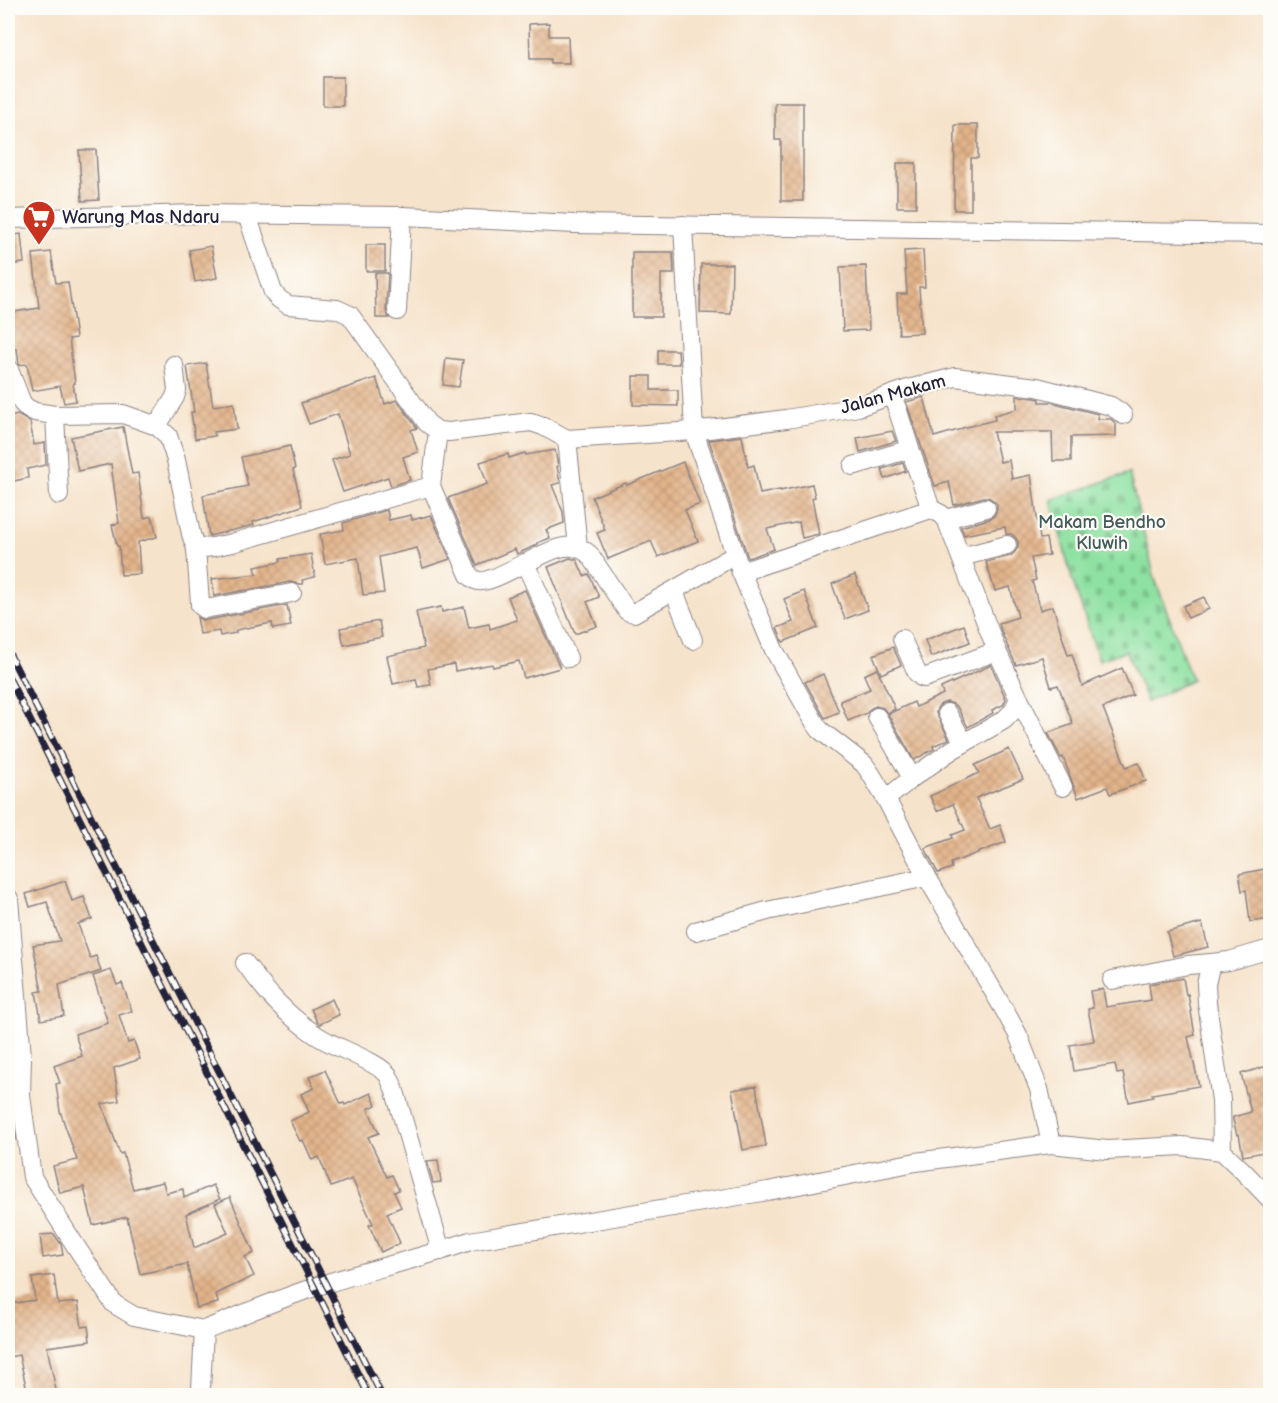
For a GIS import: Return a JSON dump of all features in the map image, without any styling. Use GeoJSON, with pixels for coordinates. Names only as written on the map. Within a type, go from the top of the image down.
{"type":"FeatureCollection","features":[{"type":"Feature","properties":{"kind":"street"},"geometry":{"type":"LineString","coordinates":[[8,219],[199,214],[402,216],[575,224],[1270,234]]}},
{"type":"Feature","properties":{"kind":"street"},"geometry":{"type":"LineString","coordinates":[[247,215],[273,292],[279,299],[288,305],[337,309],[350,315],[427,423],[438,431],[449,432],[531,423],[543,426],[567,439],[578,547]]}},
{"type":"Feature","properties":{"kind":"street"},"geometry":{"type":"LineString","coordinates":[[397,311],[402,216]]}},
{"type":"Feature","properties":{"kind":"street"},"geometry":{"type":"LineString","coordinates":[[683,225],[694,430],[738,564],[774,650],[815,723],[820,730],[864,764],[886,799],[927,877],[1018,1035],[1039,1089],[1051,1144]]}},
{"type":"Feature","properties":{"kind":"street"},"geometry":{"type":"LineString","coordinates":[[157,426],[177,390],[174,365]]}},
{"type":"Feature","properties":{"kind":"street"},"geometry":{"type":"LineString","coordinates":[[8,367],[22,403],[35,412],[55,415],[123,414],[157,426],[168,436],[176,460],[196,549],[200,605],[204,609],[292,593]]}},
{"type":"Feature","properties":{"kind":"street","name":"Jalan Makam"},"geometry":{"type":"LineString","coordinates":[[567,439],[694,430],[858,407],[955,377],[1037,387],[1111,406],[1123,415]]}},
{"type":"Feature","properties":{"kind":"street"},"geometry":{"type":"LineString","coordinates":[[891,395],[910,449],[939,514],[962,557],[997,651],[1063,787]]}},
{"type":"Feature","properties":{"kind":"street"},"geometry":{"type":"LineString","coordinates":[[55,415],[59,495]]}},
{"type":"Feature","properties":{"kind":"street"},"geometry":{"type":"LineString","coordinates":[[438,431],[431,486],[469,575],[473,579],[488,580],[565,545],[578,547],[590,555],[627,611],[634,614],[674,591],[738,564],[939,514],[986,508]]}},
{"type":"Feature","properties":{"kind":"street"},"geometry":{"type":"LineString","coordinates":[[853,466],[910,449]]}},
{"type":"Feature","properties":{"kind":"street"},"geometry":{"type":"LineString","coordinates":[[196,549],[232,543],[431,486]]}},
{"type":"Feature","properties":{"kind":"street"},"geometry":{"type":"LineString","coordinates":[[962,557],[1008,545]]}},
{"type":"Feature","properties":{"kind":"street"},"geometry":{"type":"LineString","coordinates":[[525,563],[568,658]]}},
{"type":"Feature","properties":{"kind":"street"},"geometry":{"type":"LineString","coordinates":[[674,591],[693,640]]}},
{"type":"Feature","properties":{"kind":"street"},"geometry":{"type":"LineString","coordinates":[[902,639],[917,673],[924,678],[997,651]]}},
{"type":"Feature","properties":{"kind":"street"},"geometry":{"type":"LineString","coordinates":[[886,799],[912,778],[964,743],[1004,720],[1012,712],[1019,699]]}},
{"type":"Feature","properties":{"kind":"street"},"geometry":{"type":"LineString","coordinates":[[947,713],[964,743]]}},
{"type":"Feature","properties":{"kind":"street"},"geometry":{"type":"LineString","coordinates":[[877,717],[912,778]]}},
{"type":"Feature","properties":{"kind":"street"},"geometry":{"type":"LineString","coordinates":[[696,931],[767,911],[927,877]]}},
{"type":"Feature","properties":{"kind":"street"},"geometry":{"type":"LineString","coordinates":[[8,897],[22,1057],[14,1098],[26,1183],[75,1245],[114,1304],[134,1316],[204,1329],[289,1295],[470,1241],[768,1191],[916,1162],[1051,1144],[1107,1150],[1182,1146],[1222,1151],[1270,1199]]}},
{"type":"Feature","properties":{"kind":"street"},"geometry":{"type":"LineString","coordinates":[[1112,980],[1188,965],[1229,961],[1270,949]]}},
{"type":"Feature","properties":{"kind":"street"},"geometry":{"type":"LineString","coordinates":[[245,963],[263,988],[288,1014],[318,1036],[375,1065],[387,1074],[394,1088],[441,1251]]}},
{"type":"Feature","properties":{"kind":"street"},"geometry":{"type":"LineString","coordinates":[[1211,963],[1206,984],[1207,1003],[1221,1100],[1222,1151]]}},
{"type":"Feature","properties":{"kind":"street"},"geometry":{"type":"LineString","coordinates":[[200,1395],[204,1329]]}},
{"type":"Feature","properties":{"kind":"green space","name":"Makam Bendho Kluwih"},"geometry":{"type":"Polygon","coordinates":[[[1129,473],[1155,579],[1192,680],[1147,702],[1126,651],[1099,660],[1072,579],[1051,500],[1129,473]]]}},
{"type":"Feature","properties":{"kind":"building"},"geometry":{"type":"Polygon","coordinates":[[[549,23],[549,36],[568,36],[569,63],[550,63],[550,59],[530,59],[529,24],[549,23]]]}},
{"type":"Feature","properties":{"kind":"building"},"geometry":{"type":"Polygon","coordinates":[[[323,77],[343,77],[343,106],[323,106],[323,77]]]}},
{"type":"Feature","properties":{"kind":"building"},"geometry":{"type":"Polygon","coordinates":[[[775,103],[803,103],[803,201],[781,201],[781,140],[775,140],[775,103]]]}},
{"type":"Feature","properties":{"kind":"building"},"geometry":{"type":"Polygon","coordinates":[[[955,125],[978,125],[978,158],[971,158],[971,210],[954,210],[955,125]]]}},
{"type":"Feature","properties":{"kind":"building"},"geometry":{"type":"Polygon","coordinates":[[[79,150],[96,150],[99,200],[82,201],[79,150]]]}},
{"type":"Feature","properties":{"kind":"building"},"geometry":{"type":"Polygon","coordinates":[[[897,163],[916,163],[916,207],[897,207],[897,163]]]}},
{"type":"Feature","properties":{"kind":"building"},"geometry":{"type":"Polygon","coordinates":[[[21,234],[24,263],[8,265],[8,236],[21,234]]]}},
{"type":"Feature","properties":{"kind":"building"},"geometry":{"type":"Polygon","coordinates":[[[366,245],[385,245],[385,271],[366,271],[366,245]]]}},
{"type":"Feature","properties":{"kind":"building"},"geometry":{"type":"Polygon","coordinates":[[[211,246],[217,278],[195,282],[189,250],[211,246]]]}},
{"type":"Feature","properties":{"kind":"building"},"geometry":{"type":"Polygon","coordinates":[[[923,250],[925,287],[919,287],[922,333],[899,334],[897,294],[907,294],[904,251],[923,250]]]}},
{"type":"Feature","properties":{"kind":"building"},"geometry":{"type":"Polygon","coordinates":[[[51,252],[56,283],[68,282],[76,338],[69,339],[76,401],[64,403],[60,386],[32,391],[27,364],[19,365],[17,349],[10,350],[8,334],[8,313],[39,308],[33,254],[51,252]]]}},
{"type":"Feature","properties":{"kind":"building"},"geometry":{"type":"Polygon","coordinates":[[[632,252],[673,252],[674,274],[661,274],[661,317],[632,317],[632,252]]]}},
{"type":"Feature","properties":{"kind":"building"},"geometry":{"type":"Polygon","coordinates":[[[701,264],[732,264],[731,314],[700,313],[701,264]]]}},
{"type":"Feature","properties":{"kind":"building"},"geometry":{"type":"Polygon","coordinates":[[[866,266],[869,330],[843,331],[840,267],[866,266]]]}},
{"type":"Feature","properties":{"kind":"building"},"geometry":{"type":"Polygon","coordinates":[[[375,273],[388,273],[386,310],[389,318],[376,318],[375,273]]]}},
{"type":"Feature","properties":{"kind":"building"},"geometry":{"type":"Polygon","coordinates":[[[658,350],[678,350],[679,364],[658,364],[658,350]]]}},
{"type":"Feature","properties":{"kind":"building"},"geometry":{"type":"Polygon","coordinates":[[[446,358],[463,360],[459,387],[443,385],[446,358]]]}},
{"type":"Feature","properties":{"kind":"building"},"geometry":{"type":"Polygon","coordinates":[[[206,363],[213,406],[234,403],[237,429],[214,432],[215,436],[195,439],[191,412],[194,412],[187,366],[206,363]]]}},
{"type":"Feature","properties":{"kind":"building"},"geometry":{"type":"Polygon","coordinates":[[[633,376],[651,376],[651,390],[678,390],[678,406],[633,405],[633,376]]]}},
{"type":"Feature","properties":{"kind":"building"},"geometry":{"type":"Polygon","coordinates":[[[376,378],[385,404],[397,400],[417,428],[411,430],[418,452],[403,457],[410,480],[391,486],[388,477],[343,492],[332,460],[350,454],[338,414],[309,424],[301,403],[376,378]]]}},
{"type":"Feature","properties":{"kind":"building"},"geometry":{"type":"Polygon","coordinates":[[[1017,396],[1040,399],[1040,402],[1051,402],[1098,414],[1098,419],[1111,419],[1116,424],[1116,436],[1071,437],[1071,461],[1053,461],[1052,432],[993,432],[1000,462],[1009,460],[1012,479],[1031,475],[1040,539],[1046,538],[1049,555],[1031,558],[1036,580],[1032,581],[1040,610],[1053,606],[1068,655],[1072,654],[1082,686],[1122,668],[1133,695],[1103,708],[1126,767],[1139,763],[1146,781],[1110,794],[1107,787],[1078,798],[1063,757],[1061,758],[1048,733],[1073,724],[1058,685],[1051,687],[1042,657],[1016,665],[1001,631],[999,623],[1018,617],[1010,587],[995,591],[986,562],[1010,556],[1018,547],[1018,542],[1011,534],[1006,534],[1005,527],[964,535],[961,527],[994,516],[997,504],[988,497],[984,497],[954,505],[949,482],[935,486],[906,402],[924,397],[934,437],[995,420],[994,415],[1017,409],[1017,396]]]}},
{"type":"Feature","properties":{"kind":"building"},"geometry":{"type":"Polygon","coordinates":[[[18,415],[30,422],[34,445],[45,443],[46,465],[27,469],[28,478],[14,481],[13,474],[8,475],[8,417],[18,415]]]}},
{"type":"Feature","properties":{"kind":"building"},"geometry":{"type":"Polygon","coordinates":[[[123,427],[132,474],[138,473],[144,518],[152,516],[157,537],[138,542],[140,574],[121,575],[119,546],[117,546],[112,525],[119,523],[111,464],[78,471],[71,437],[123,427]]]}},
{"type":"Feature","properties":{"kind":"building"},"geometry":{"type":"Polygon","coordinates":[[[892,431],[896,441],[860,452],[857,438],[892,431]]]}},
{"type":"Feature","properties":{"kind":"building"},"geometry":{"type":"Polygon","coordinates":[[[742,436],[748,467],[754,465],[760,494],[812,484],[815,497],[812,498],[819,534],[802,538],[799,522],[767,529],[774,549],[748,558],[709,440],[742,436]]]}},
{"type":"Feature","properties":{"kind":"building"},"geometry":{"type":"Polygon","coordinates":[[[290,446],[302,506],[253,522],[254,525],[209,536],[203,495],[248,486],[241,457],[290,446]]]}},
{"type":"Feature","properties":{"kind":"building"},"geometry":{"type":"Polygon","coordinates":[[[555,450],[560,483],[552,485],[563,512],[564,523],[546,530],[550,538],[528,549],[517,554],[515,549],[477,565],[448,498],[487,484],[480,462],[508,454],[509,458],[525,453],[526,455],[555,450]]]}},
{"type":"Feature","properties":{"kind":"building"},"geometry":{"type":"Polygon","coordinates":[[[683,462],[700,504],[685,510],[698,541],[658,557],[651,541],[608,559],[597,533],[605,530],[592,497],[683,462]]]}},
{"type":"Feature","properties":{"kind":"building"},"geometry":{"type":"Polygon","coordinates":[[[903,463],[906,471],[885,479],[882,469],[903,463]]]}},
{"type":"Feature","properties":{"kind":"building"},"geometry":{"type":"Polygon","coordinates":[[[387,510],[389,520],[411,515],[412,520],[431,515],[450,559],[423,568],[417,548],[379,557],[384,593],[363,595],[358,558],[325,564],[320,534],[344,530],[343,523],[387,510]]]}},
{"type":"Feature","properties":{"kind":"building"},"geometry":{"type":"Polygon","coordinates":[[[311,554],[315,577],[302,580],[303,584],[290,582],[214,596],[212,579],[257,574],[255,567],[280,562],[280,559],[311,554]]]}},
{"type":"Feature","properties":{"kind":"building"},"geometry":{"type":"Polygon","coordinates":[[[570,558],[577,560],[584,576],[589,574],[599,597],[587,602],[597,626],[575,634],[548,567],[570,558]]]}},
{"type":"Feature","properties":{"kind":"building"},"geometry":{"type":"Polygon","coordinates":[[[855,575],[868,610],[845,619],[832,584],[855,575]]]}},
{"type":"Feature","properties":{"kind":"building"},"geometry":{"type":"Polygon","coordinates":[[[525,590],[560,668],[524,678],[519,661],[493,667],[492,664],[455,671],[454,664],[428,669],[431,685],[418,687],[416,679],[393,684],[387,656],[424,648],[416,612],[441,607],[442,612],[464,607],[469,628],[489,624],[490,629],[517,620],[508,597],[525,590]]]}},
{"type":"Feature","properties":{"kind":"building"},"geometry":{"type":"Polygon","coordinates":[[[804,591],[818,628],[783,642],[777,628],[793,622],[784,599],[804,591]]]}},
{"type":"Feature","properties":{"kind":"building"},"geometry":{"type":"Polygon","coordinates":[[[1204,597],[1209,609],[1188,618],[1183,606],[1204,597]]]}},
{"type":"Feature","properties":{"kind":"building"},"geometry":{"type":"Polygon","coordinates":[[[287,605],[291,626],[273,629],[272,623],[236,630],[236,633],[220,636],[219,631],[200,634],[197,617],[207,620],[287,605]]]}},
{"type":"Feature","properties":{"kind":"building"},"geometry":{"type":"Polygon","coordinates":[[[379,621],[382,637],[344,645],[340,628],[379,621]]]}},
{"type":"Feature","properties":{"kind":"building"},"geometry":{"type":"Polygon","coordinates":[[[964,625],[970,642],[931,657],[925,640],[964,625]]]}},
{"type":"Feature","properties":{"kind":"building"},"geometry":{"type":"Polygon","coordinates":[[[893,647],[901,665],[881,674],[873,655],[893,647]]]}},
{"type":"Feature","properties":{"kind":"building"},"geometry":{"type":"Polygon","coordinates":[[[991,665],[1006,699],[1003,705],[968,727],[957,707],[947,702],[941,704],[936,713],[949,739],[933,746],[934,749],[914,760],[888,714],[914,702],[916,707],[943,694],[941,688],[991,665]]]}},
{"type":"Feature","properties":{"kind":"building"},"geometry":{"type":"Polygon","coordinates":[[[877,669],[895,709],[887,713],[883,708],[876,706],[867,713],[848,721],[840,701],[870,689],[864,675],[877,669]]]}},
{"type":"Feature","properties":{"kind":"building"},"geometry":{"type":"Polygon","coordinates":[[[823,674],[839,712],[825,718],[805,682],[823,674]]]}},
{"type":"Feature","properties":{"kind":"building"},"geometry":{"type":"Polygon","coordinates":[[[1009,749],[1023,779],[976,798],[990,829],[1000,825],[1006,842],[951,863],[952,868],[938,873],[925,848],[953,838],[952,835],[965,830],[953,804],[937,811],[930,796],[979,773],[975,765],[1009,749]]]}},
{"type":"Feature","properties":{"kind":"building"},"geometry":{"type":"Polygon","coordinates":[[[1270,868],[1270,919],[1250,922],[1246,890],[1242,891],[1239,874],[1270,868]]]}},
{"type":"Feature","properties":{"kind":"building"},"geometry":{"type":"Polygon","coordinates":[[[65,881],[72,901],[84,897],[92,919],[78,924],[90,958],[96,956],[101,971],[59,985],[64,1016],[41,1020],[36,992],[42,991],[33,945],[60,941],[47,902],[30,907],[26,894],[65,881]]]}},
{"type":"Feature","properties":{"kind":"building"},"geometry":{"type":"Polygon","coordinates":[[[1202,923],[1208,947],[1173,956],[1167,932],[1202,923]]]}},
{"type":"Feature","properties":{"kind":"building"},"geometry":{"type":"Polygon","coordinates":[[[111,970],[117,985],[122,983],[132,1011],[119,1015],[128,1043],[134,1041],[140,1059],[114,1068],[119,1101],[102,1104],[120,1154],[123,1153],[133,1189],[163,1182],[166,1193],[183,1189],[184,1198],[213,1185],[220,1199],[186,1214],[194,1248],[228,1233],[215,1204],[230,1197],[254,1253],[245,1257],[254,1276],[216,1294],[218,1303],[197,1308],[187,1264],[140,1274],[127,1217],[93,1225],[84,1187],[60,1193],[53,1166],[77,1160],[60,1111],[56,1084],[60,1083],[54,1066],[82,1056],[75,1034],[108,1023],[93,976],[111,970]]]}},
{"type":"Feature","properties":{"kind":"building"},"geometry":{"type":"Polygon","coordinates":[[[1183,978],[1195,1035],[1188,1037],[1199,1086],[1152,1094],[1153,1097],[1129,1102],[1123,1073],[1117,1074],[1115,1064],[1074,1071],[1070,1045],[1094,1041],[1088,1009],[1093,1008],[1090,991],[1103,989],[1106,1007],[1151,1000],[1149,984],[1183,978]]]}},
{"type":"Feature","properties":{"kind":"building"},"geometry":{"type":"Polygon","coordinates":[[[332,999],[339,1015],[320,1024],[311,1009],[332,999]]]}},
{"type":"Feature","properties":{"kind":"building"},"geometry":{"type":"Polygon","coordinates":[[[1270,1065],[1270,1104],[1262,1106],[1270,1135],[1270,1151],[1243,1156],[1239,1134],[1237,1135],[1233,1120],[1233,1117],[1251,1112],[1241,1074],[1270,1065]]]}},
{"type":"Feature","properties":{"kind":"building"},"geometry":{"type":"Polygon","coordinates":[[[325,1070],[341,1104],[345,1105],[371,1093],[376,1105],[368,1109],[379,1133],[368,1137],[387,1177],[392,1175],[399,1190],[394,1192],[401,1207],[387,1213],[400,1243],[381,1252],[369,1225],[373,1224],[352,1179],[331,1187],[319,1157],[312,1160],[303,1140],[300,1141],[290,1121],[309,1112],[301,1094],[314,1088],[309,1077],[325,1070]]]}},
{"type":"Feature","properties":{"kind":"building"},"geometry":{"type":"Polygon","coordinates":[[[756,1086],[766,1146],[743,1150],[732,1090],[756,1086]]]}},
{"type":"Feature","properties":{"kind":"building"},"geometry":{"type":"Polygon","coordinates":[[[8,1102],[10,1102],[16,1139],[8,1141],[8,1102]]]}},
{"type":"Feature","properties":{"kind":"building"},"geometry":{"type":"Polygon","coordinates":[[[438,1160],[441,1182],[433,1183],[427,1161],[438,1160]]]}},
{"type":"Feature","properties":{"kind":"building"},"geometry":{"type":"Polygon","coordinates":[[[54,1234],[61,1244],[63,1255],[43,1258],[40,1235],[54,1234]]]}},
{"type":"Feature","properties":{"kind":"building"},"geometry":{"type":"Polygon","coordinates":[[[54,1275],[58,1304],[78,1302],[82,1327],[88,1326],[90,1341],[47,1347],[57,1395],[28,1395],[19,1355],[8,1357],[8,1304],[35,1300],[32,1278],[54,1275]]]}},
{"type":"Feature","properties":{"kind":"railway"},"geometry":{"type":"LineString","coordinates":[[8,651],[382,1396]]}},
{"type":"Feature","properties":{"kind":"railway"},"geometry":{"type":"LineString","coordinates":[[8,676],[369,1396]]}},
{"type":"Feature","properties":{"kind":"place","name":"Warung Mas Ndaru"},"geometry":{"type":"Point","coordinates":[39,246]}}]}
